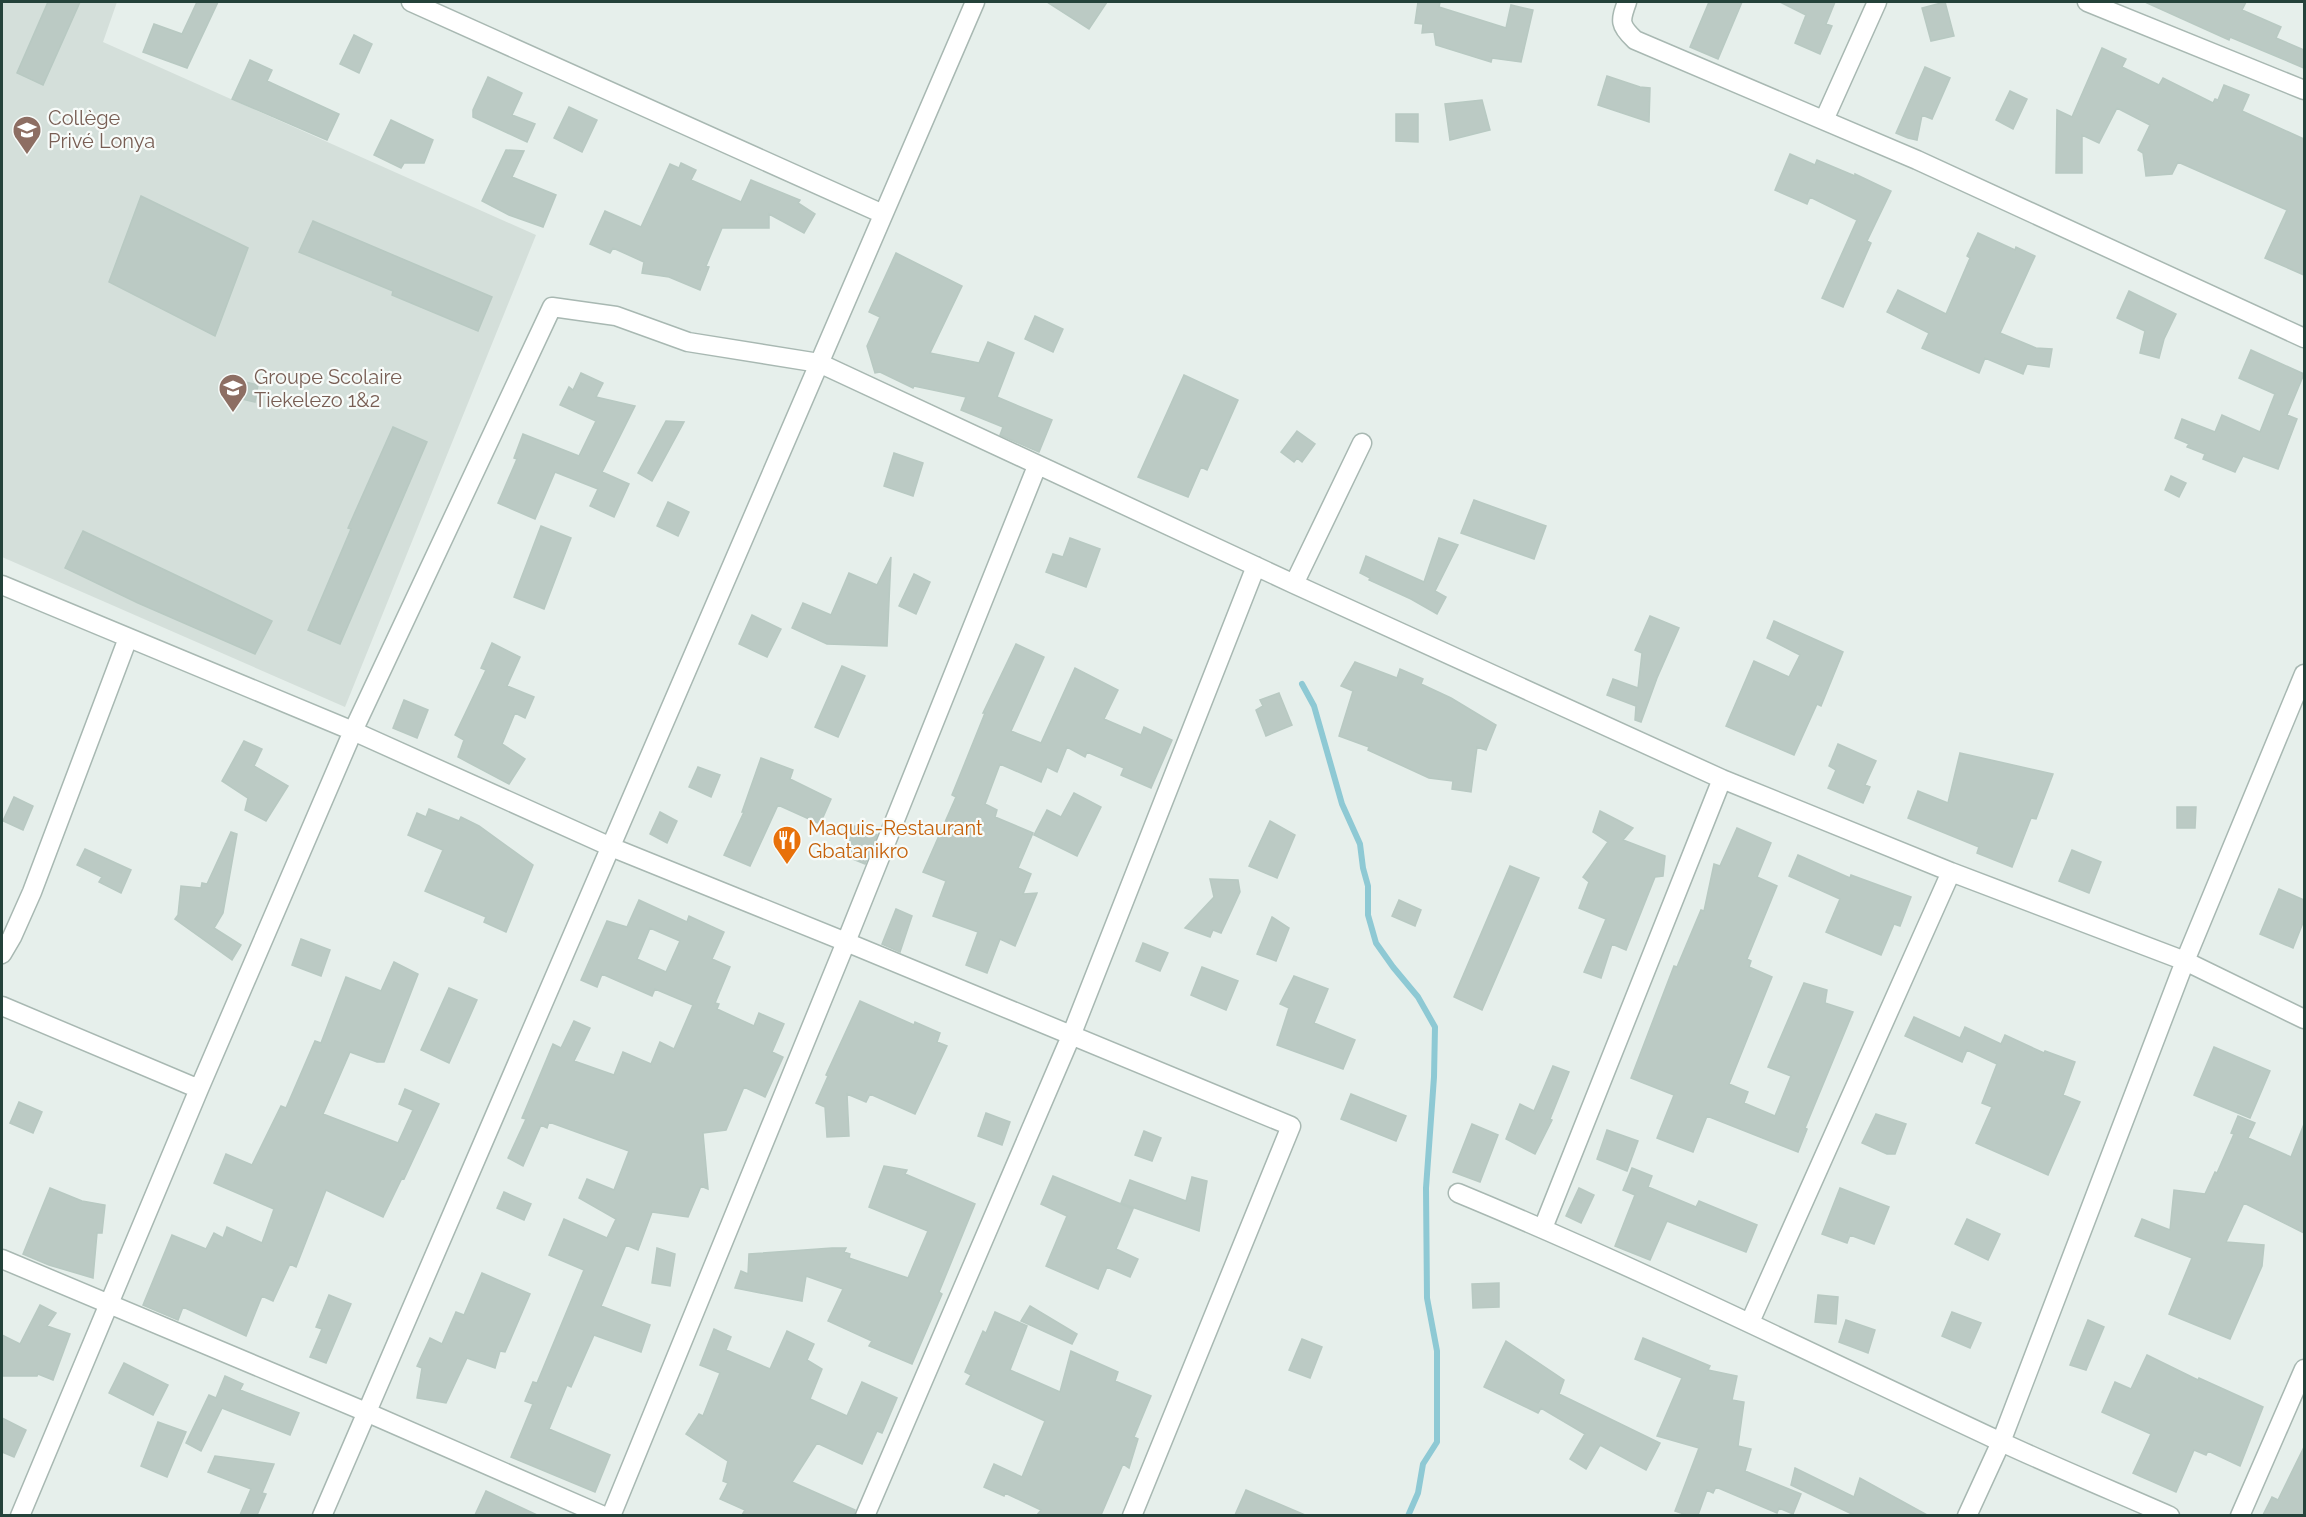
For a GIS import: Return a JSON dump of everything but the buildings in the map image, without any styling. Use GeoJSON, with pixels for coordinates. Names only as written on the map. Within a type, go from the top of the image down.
{"type":"FeatureCollection","features":[{"type":"Feature","properties":{"kind":"street"},"geometry":{"type":"LineString","coordinates":[[411,2],[883,214]]}},
{"type":"Feature","properties":{"kind":"street"},"geometry":{"type":"LineString","coordinates":[[322,1515],[975,2]]}},
{"type":"Feature","properties":{"kind":"street"},"geometry":{"type":"LineString","coordinates":[[1627,2],[1621,18],[1624,29],[1635,40],[1917,160],[2304,338]]}},
{"type":"Feature","properties":{"kind":"street"},"geometry":{"type":"LineString","coordinates":[[1824,120],[1877,2]]}},
{"type":"Feature","properties":{"kind":"street"},"geometry":{"type":"LineString","coordinates":[[2087,2],[2304,90]]}},
{"type":"Feature","properties":{"kind":"street"},"geometry":{"type":"LineString","coordinates":[[20,1515],[353,731],[552,307],[616,316],[688,342],[819,363],[1037,466],[1722,779],[1951,872],[2185,961],[2304,1019]]}},
{"type":"Feature","properties":{"kind":"street"},"geometry":{"type":"LineString","coordinates":[[1294,584],[1362,443]]}},
{"type":"Feature","properties":{"kind":"street"},"geometry":{"type":"LineString","coordinates":[[611,1515],[846,942],[1037,466]]}},
{"type":"Feature","properties":{"kind":"street"},"geometry":{"type":"LineString","coordinates":[[865,1515],[1071,1036],[1256,566]]}},
{"type":"Feature","properties":{"kind":"street"},"geometry":{"type":"LineString","coordinates":[[2,585],[353,731],[611,847],[1290,1126],[1132,1515]]}},
{"type":"Feature","properties":{"kind":"street"},"geometry":{"type":"LineString","coordinates":[[2,954],[32,892],[128,638]]}},
{"type":"Feature","properties":{"kind":"street"},"geometry":{"type":"LineString","coordinates":[[1967,1515],[2001,1442],[2185,961],[2304,674]]}},
{"type":"Feature","properties":{"kind":"street"},"geometry":{"type":"LineString","coordinates":[[1543,1228],[1722,779]]}},
{"type":"Feature","properties":{"kind":"street"},"geometry":{"type":"LineString","coordinates":[[1750,1322],[1951,872]]}},
{"type":"Feature","properties":{"kind":"street"},"geometry":{"type":"LineString","coordinates":[[2,1006],[199,1089]]}},
{"type":"Feature","properties":{"kind":"street"},"geometry":{"type":"LineString","coordinates":[[1458,1193],[1543,1228],[1750,1322],[2001,1442],[2170,1515]]}},
{"type":"Feature","properties":{"kind":"street"},"geometry":{"type":"LineString","coordinates":[[2,1259],[604,1515]]}},
{"type":"Feature","properties":{"kind":"street"},"geometry":{"type":"LineString","coordinates":[[2240,1515],[2304,1369]]}},
{"type":"Feature","properties":{"kind":"shaded area","name":"Groupe Scolaire Tiekelezo 1&2"},"geometry":{"type":"Polygon","coordinates":[[[2,2],[117,2],[103,42],[536,235],[345,707],[2,557],[2,2]]]}},
{"type":"Feature","properties":{"kind":"waterway"},"geometry":{"type":"LineString","coordinates":[[1302,684],[1314,706],[1342,804],[1360,844],[1368,886],[1368,915],[1376,943],[1418,997],[1435,1027],[1426,1188],[1427,1298],[1437,1351],[1437,1442],[1423,1464],[1418,1493],[1408,1516]]}},
{"type":"Feature","properties":{"kind":"place","name":"Collège Privé Lonya"},"geometry":{"type":"Point","coordinates":[27,156]}},
{"type":"Feature","properties":{"kind":"place","name":"Groupe Scolaire Tiekelezo 1&2"},"geometry":{"type":"Point","coordinates":[233,414]}},
{"type":"Feature","properties":{"kind":"place","name":"Maquis-Restaurant Gbatanikro"},"geometry":{"type":"Point","coordinates":[787,866]}}]}
